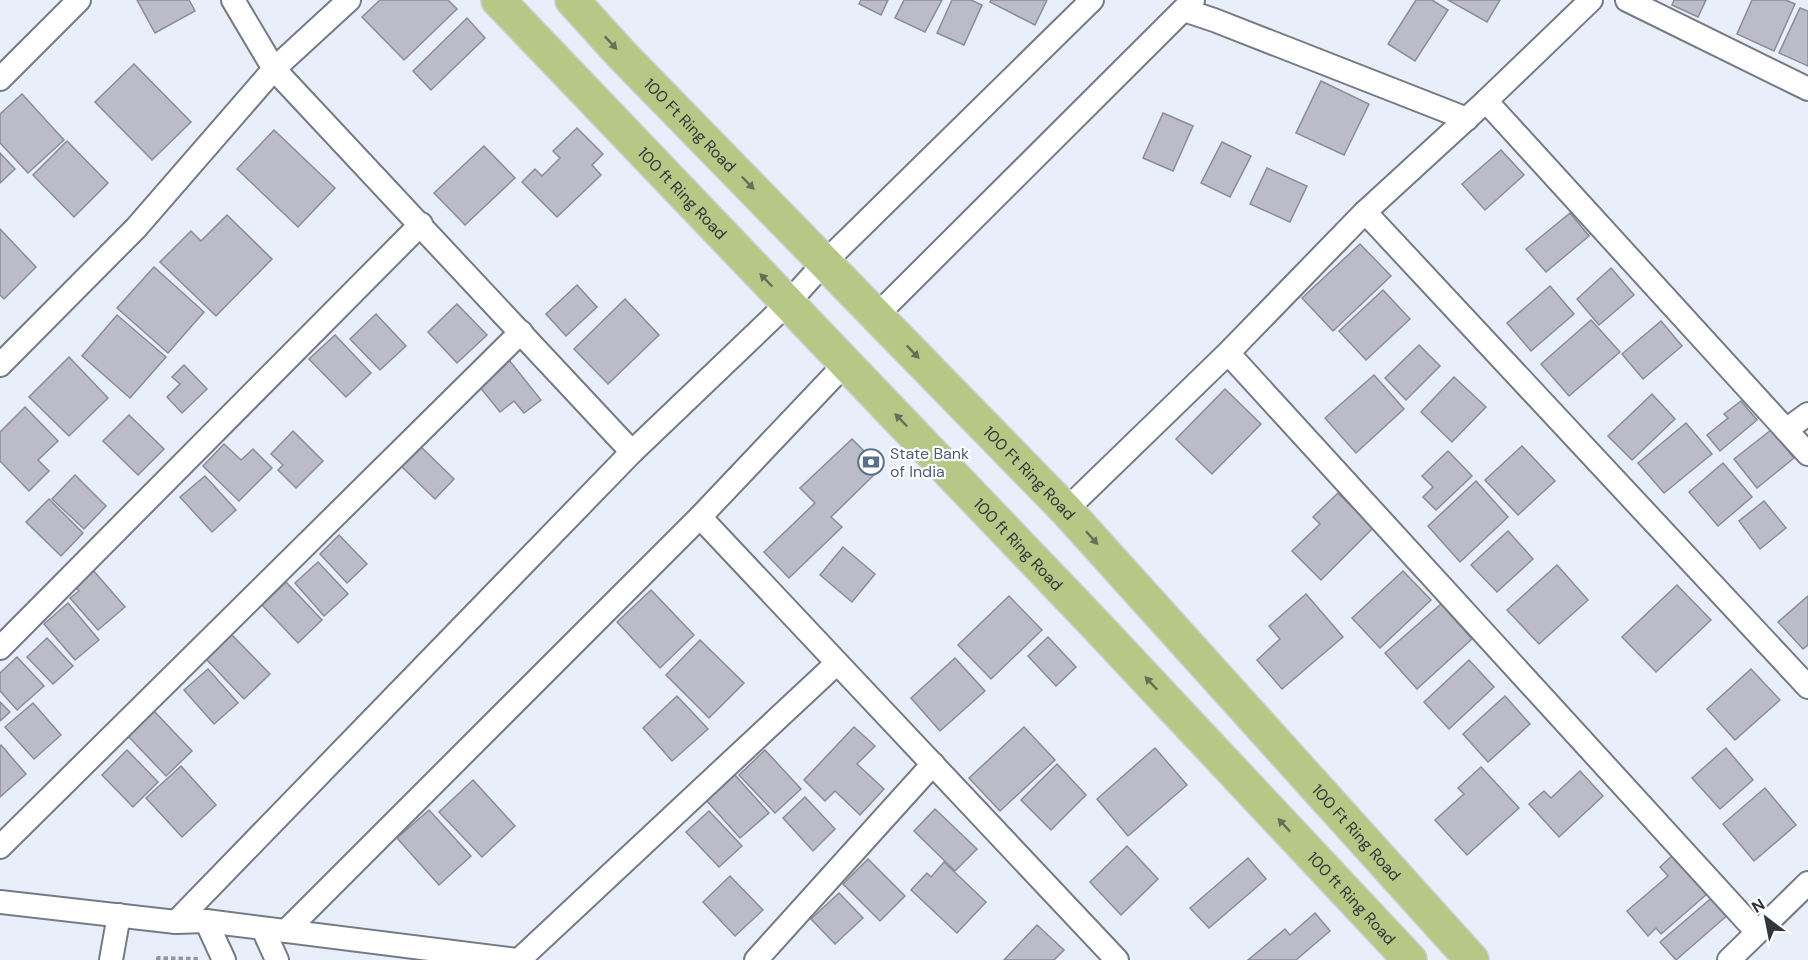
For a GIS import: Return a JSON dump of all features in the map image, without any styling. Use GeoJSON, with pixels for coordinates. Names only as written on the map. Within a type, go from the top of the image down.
{"type":"FeatureCollection","features":[{"type":"Feature","properties":{"kind":"main road","name":"100 ft Ring Road"},"geometry":{"type":"LineString","coordinates":[[498,0],[1093,622],[1410,960]]}},
{"type":"Feature","properties":{"kind":"main road","name":"100 Ft Ring Road"},"geometry":{"type":"LineString","coordinates":[[572,0],[622,55],[1066,510],[1472,960]]}},
{"type":"Feature","properties":{"kind":"street"},"geometry":{"type":"LineString","coordinates":[[0,79],[79,0]]}},
{"type":"Feature","properties":{"kind":"street"},"geometry":{"type":"LineString","coordinates":[[233,0],[274,69],[632,452]]}},
{"type":"Feature","properties":{"kind":"street"},"geometry":{"type":"LineString","coordinates":[[0,364],[136,228],[274,69],[349,0]]}},
{"type":"Feature","properties":{"kind":"street"},"geometry":{"type":"LineString","coordinates":[[176,922],[632,452],[788,303],[825,262],[1092,0]]}},
{"type":"Feature","properties":{"kind":"street"},"geometry":{"type":"LineString","coordinates":[[1066,510],[1228,353],[1365,213],[1591,0]]}},
{"type":"Feature","properties":{"kind":"street"},"geometry":{"type":"LineString","coordinates":[[1627,0],[1808,89]]}},
{"type":"Feature","properties":{"kind":"street"},"geometry":{"type":"LineString","coordinates":[[877,315],[1189,5],[1225,24],[1467,119]]}},
{"type":"Feature","properties":{"kind":"street"},"geometry":{"type":"LineString","coordinates":[[1486,101],[1808,454]]}},
{"type":"Feature","properties":{"kind":"street"},"geometry":{"type":"LineString","coordinates":[[1365,213],[1808,687]]}},
{"type":"Feature","properties":{"kind":"street"},"geometry":{"type":"LineString","coordinates":[[0,648],[421,224]]}},
{"type":"Feature","properties":{"kind":"street"},"geometry":{"type":"LineString","coordinates":[[0,847],[521,332]]}},
{"type":"Feature","properties":{"kind":"street"},"geometry":{"type":"LineString","coordinates":[[1228,353],[1757,932]]}},
{"type":"Feature","properties":{"kind":"street"},"geometry":{"type":"LineString","coordinates":[[286,931],[700,517],[846,363]]}},
{"type":"Feature","properties":{"kind":"street"},"geometry":{"type":"LineString","coordinates":[[1786,430],[1808,414]]}},
{"type":"Feature","properties":{"kind":"street"},"geometry":{"type":"LineString","coordinates":[[700,517],[1117,960]]}},
{"type":"Feature","properties":{"kind":"street"},"geometry":{"type":"LineString","coordinates":[[0,902],[176,922],[206,921],[518,960],[837,663]]}},
{"type":"Feature","properties":{"kind":"street"},"geometry":{"type":"LineString","coordinates":[[756,960],[933,764]]}},
{"type":"Feature","properties":{"kind":"street"},"geometry":{"type":"LineString","coordinates":[[1729,960],[1808,883]]}},
{"type":"Feature","properties":{"kind":"street"},"geometry":{"type":"LineString","coordinates":[[111,960],[119,915]]}},
{"type":"Feature","properties":{"kind":"street"},"geometry":{"type":"LineString","coordinates":[[206,921],[215,959]]}},
{"type":"Feature","properties":{"kind":"street"},"geometry":{"type":"LineString","coordinates":[[263,929],[277,960]]}},
{"type":"Feature","properties":{"kind":"path"},"geometry":{"type":"LineString","coordinates":[[158,960],[158,958],[215,959]]}},
{"type":"Feature","properties":{"kind":"building"},"geometry":{"type":"Polygon","coordinates":[[[137,0],[189,0],[195,11],[155,33],[137,0]]]}},
{"type":"Feature","properties":{"kind":"building"},"geometry":{"type":"Polygon","coordinates":[[[380,0],[448,0],[457,9],[404,60],[362,17],[380,0]]]}},
{"type":"Feature","properties":{"kind":"building"},"geometry":{"type":"Polygon","coordinates":[[[861,0],[888,0],[881,15],[859,4],[861,0]]]}},
{"type":"Feature","properties":{"kind":"building"},"geometry":{"type":"Polygon","coordinates":[[[904,0],[942,0],[925,32],[895,18],[904,0]]]}},
{"type":"Feature","properties":{"kind":"building"},"geometry":{"type":"Polygon","coordinates":[[[952,0],[971,0],[982,5],[964,45],[937,33],[952,0]]]}},
{"type":"Feature","properties":{"kind":"building"},"geometry":{"type":"Polygon","coordinates":[[[991,0],[1047,0],[1035,25],[990,2],[991,0]]]}},
{"type":"Feature","properties":{"kind":"building"},"geometry":{"type":"Polygon","coordinates":[[[1416,0],[1432,0],[1448,10],[1415,61],[1388,44],[1416,0]]]}},
{"type":"Feature","properties":{"kind":"building"},"geometry":{"type":"Polygon","coordinates":[[[1448,0],[1500,0],[1487,22],[1448,0]]]}},
{"type":"Feature","properties":{"kind":"building"},"geometry":{"type":"Polygon","coordinates":[[[1674,0],[1706,0],[1698,17],[1672,5],[1674,0]]]}},
{"type":"Feature","properties":{"kind":"building"},"geometry":{"type":"Polygon","coordinates":[[[1752,0],[1786,0],[1795,4],[1774,51],[1737,34],[1752,0]]]}},
{"type":"Feature","properties":{"kind":"building"},"geometry":{"type":"Polygon","coordinates":[[[1800,8],[1808,11],[1808,66],[1779,53],[1800,8]]]}},
{"type":"Feature","properties":{"kind":"building"},"geometry":{"type":"Polygon","coordinates":[[[467,18],[485,38],[431,90],[413,71],[467,18]]]}},
{"type":"Feature","properties":{"kind":"building"},"geometry":{"type":"Polygon","coordinates":[[[134,64],[191,122],[152,160],[95,102],[134,64]]]}},
{"type":"Feature","properties":{"kind":"building"},"geometry":{"type":"Polygon","coordinates":[[[1321,81],[1369,104],[1344,155],[1296,133],[1321,81]]]}},
{"type":"Feature","properties":{"kind":"building"},"geometry":{"type":"Polygon","coordinates":[[[22,94],[64,140],[28,173],[0,143],[0,114],[22,94]]]}},
{"type":"Feature","properties":{"kind":"building"},"geometry":{"type":"Polygon","coordinates":[[[1163,113],[1193,126],[1173,171],[1143,158],[1163,113]]]}},
{"type":"Feature","properties":{"kind":"building"},"geometry":{"type":"Polygon","coordinates":[[[577,128],[603,154],[592,165],[601,175],[557,217],[522,182],[535,169],[542,176],[560,158],[553,151],[577,128]]]}},
{"type":"Feature","properties":{"kind":"building"},"geometry":{"type":"Polygon","coordinates":[[[274,130],[335,188],[298,227],[237,169],[274,130]]]}},
{"type":"Feature","properties":{"kind":"building"},"geometry":{"type":"Polygon","coordinates":[[[67,141],[108,183],[74,217],[33,175],[67,141]]]}},
{"type":"Feature","properties":{"kind":"building"},"geometry":{"type":"Polygon","coordinates":[[[1222,142],[1251,156],[1230,197],[1201,183],[1222,142]]]}},
{"type":"Feature","properties":{"kind":"building"},"geometry":{"type":"Polygon","coordinates":[[[484,146],[515,178],[465,225],[434,193],[484,146]]]}},
{"type":"Feature","properties":{"kind":"building"},"geometry":{"type":"Polygon","coordinates":[[[1501,150],[1524,175],[1485,210],[1462,184],[1501,150]]]}},
{"type":"Feature","properties":{"kind":"building"},"geometry":{"type":"Polygon","coordinates":[[[0,153],[15,169],[0,183],[0,153]]]}},
{"type":"Feature","properties":{"kind":"building"},"geometry":{"type":"Polygon","coordinates":[[[1267,168],[1307,186],[1290,222],[1250,204],[1267,168]]]}},
{"type":"Feature","properties":{"kind":"building"},"geometry":{"type":"Polygon","coordinates":[[[1570,213],[1589,236],[1546,272],[1526,249],[1570,213]]]}},
{"type":"Feature","properties":{"kind":"building"},"geometry":{"type":"Polygon","coordinates":[[[227,215],[272,259],[216,316],[160,262],[191,231],[201,241],[227,215]]]}},
{"type":"Feature","properties":{"kind":"building"},"geometry":{"type":"Polygon","coordinates":[[[0,229],[36,267],[4,299],[0,295],[0,229]]]}},
{"type":"Feature","properties":{"kind":"building"},"geometry":{"type":"Polygon","coordinates":[[[1360,244],[1391,276],[1333,331],[1302,298],[1360,244]]]}},
{"type":"Feature","properties":{"kind":"building"},"geometry":{"type":"Polygon","coordinates":[[[154,267],[204,312],[168,353],[117,308],[154,267]]]}},
{"type":"Feature","properties":{"kind":"building"},"geometry":{"type":"Polygon","coordinates":[[[1611,268],[1634,295],[1599,325],[1577,299],[1611,268]]]}},
{"type":"Feature","properties":{"kind":"building"},"geometry":{"type":"Polygon","coordinates":[[[577,285],[597,307],[566,336],[546,314],[577,285]]]}},
{"type":"Feature","properties":{"kind":"building"},"geometry":{"type":"Polygon","coordinates":[[[1550,286],[1574,314],[1531,351],[1507,323],[1550,286]]]}},
{"type":"Feature","properties":{"kind":"building"},"geometry":{"type":"Polygon","coordinates":[[[1383,290],[1410,319],[1366,360],[1339,331],[1383,290]]]}},
{"type":"Feature","properties":{"kind":"building"},"geometry":{"type":"Polygon","coordinates":[[[625,299],[659,335],[608,384],[574,349],[625,299]]]}},
{"type":"Feature","properties":{"kind":"building"},"geometry":{"type":"Polygon","coordinates":[[[457,304],[487,335],[457,363],[428,332],[457,304]]]}},
{"type":"Feature","properties":{"kind":"building"},"geometry":{"type":"Polygon","coordinates":[[[376,314],[406,346],[380,370],[350,339],[376,314]]]}},
{"type":"Feature","properties":{"kind":"building"},"geometry":{"type":"Polygon","coordinates":[[[117,315],[166,357],[130,398],[82,356],[117,315]]]}},
{"type":"Feature","properties":{"kind":"building"},"geometry":{"type":"Polygon","coordinates":[[[1591,320],[1620,352],[1569,396],[1541,364],[1591,320]]]}},
{"type":"Feature","properties":{"kind":"building"},"geometry":{"type":"Polygon","coordinates":[[[1661,321],[1682,346],[1643,379],[1622,354],[1661,321]]]}},
{"type":"Feature","properties":{"kind":"building"},"geometry":{"type":"Polygon","coordinates":[[[335,335],[371,373],[346,397],[309,359],[335,335]]]}},
{"type":"Feature","properties":{"kind":"building"},"geometry":{"type":"Polygon","coordinates":[[[1419,345],[1440,366],[1406,400],[1385,378],[1419,345]]]}},
{"type":"Feature","properties":{"kind":"building"},"geometry":{"type":"Polygon","coordinates":[[[505,355],[541,400],[524,413],[514,401],[500,412],[479,386],[505,355]]]}},
{"type":"Feature","properties":{"kind":"building"},"geometry":{"type":"Polygon","coordinates":[[[69,357],[108,398],[69,436],[29,397],[69,357]]]}},
{"type":"Feature","properties":{"kind":"building"},"geometry":{"type":"Polygon","coordinates":[[[184,365],[207,389],[182,413],[167,397],[180,384],[172,377],[184,365]]]}},
{"type":"Feature","properties":{"kind":"building"},"geometry":{"type":"Polygon","coordinates":[[[1374,375],[1404,409],[1356,453],[1325,418],[1374,375]]]}},
{"type":"Feature","properties":{"kind":"building"},"geometry":{"type":"Polygon","coordinates":[[[1454,377],[1486,407],[1452,442],[1421,412],[1454,377]]]}},
{"type":"Feature","properties":{"kind":"building"},"geometry":{"type":"Polygon","coordinates":[[[1225,389],[1261,424],[1212,474],[1176,439],[1225,389]]]}},
{"type":"Feature","properties":{"kind":"building"},"geometry":{"type":"Polygon","coordinates":[[[1652,394],[1675,419],[1632,460],[1608,436],[1652,394]]]}},
{"type":"Feature","properties":{"kind":"building"},"geometry":{"type":"Polygon","coordinates":[[[1741,401],[1757,420],[1720,451],[1707,435],[1728,418],[1724,414],[1741,401]]]}},
{"type":"Feature","properties":{"kind":"building"},"geometry":{"type":"Polygon","coordinates":[[[25,407],[58,441],[38,460],[49,471],[29,491],[0,461],[0,432],[25,407]]]}},
{"type":"Feature","properties":{"kind":"building"},"geometry":{"type":"Polygon","coordinates":[[[129,415],[164,449],[138,475],[103,441],[129,415]]]}},
{"type":"Feature","properties":{"kind":"building"},"geometry":{"type":"Polygon","coordinates":[[[1686,423],[1712,454],[1664,493],[1638,463],[1686,423]]]}},
{"type":"Feature","properties":{"kind":"building"},"geometry":{"type":"Polygon","coordinates":[[[1771,430],[1794,458],[1757,488],[1734,459],[1771,430]]]}},
{"type":"Feature","properties":{"kind":"building"},"geometry":{"type":"Polygon","coordinates":[[[293,431],[323,461],[296,488],[278,470],[283,465],[271,454],[293,431]]]}},
{"type":"Feature","properties":{"kind":"building"},"geometry":{"type":"Polygon","coordinates":[[[852,439],[881,468],[831,517],[842,527],[789,578],[764,552],[815,503],[800,488],[852,439]]]}},
{"type":"Feature","properties":{"kind":"building"},"geometry":{"type":"Polygon","coordinates":[[[224,444],[241,460],[253,449],[272,468],[239,501],[203,466],[224,444]]]}},
{"type":"Feature","properties":{"kind":"building"},"geometry":{"type":"Polygon","coordinates":[[[418,444],[454,479],[435,499],[399,464],[418,444]]]}},
{"type":"Feature","properties":{"kind":"building"},"geometry":{"type":"Polygon","coordinates":[[[1522,446],[1555,481],[1518,515],[1485,480],[1522,446]]]}},
{"type":"Feature","properties":{"kind":"building"},"geometry":{"type":"Polygon","coordinates":[[[1448,451],[1472,476],[1436,510],[1423,497],[1433,487],[1422,476],[1448,451]]]}},
{"type":"Feature","properties":{"kind":"building"},"geometry":{"type":"Polygon","coordinates":[[[1723,463],[1752,497],[1718,526],[1689,492],[1723,463]]]}},
{"type":"Feature","properties":{"kind":"building"},"geometry":{"type":"Polygon","coordinates":[[[75,475],[106,506],[84,529],[52,499],[75,475]]]}},
{"type":"Feature","properties":{"kind":"building"},"geometry":{"type":"Polygon","coordinates":[[[205,476],[236,510],[212,532],[180,497],[205,476]]]}},
{"type":"Feature","properties":{"kind":"building"},"geometry":{"type":"Polygon","coordinates":[[[1476,481],[1508,517],[1460,562],[1428,526],[1476,481]]]}},
{"type":"Feature","properties":{"kind":"building"},"geometry":{"type":"Polygon","coordinates":[[[1338,493],[1373,528],[1321,580],[1292,551],[1320,524],[1313,517],[1338,493]]]}},
{"type":"Feature","properties":{"kind":"building"},"geometry":{"type":"Polygon","coordinates":[[[49,499],[83,533],[61,556],[26,522],[49,499]]]}},
{"type":"Feature","properties":{"kind":"building"},"geometry":{"type":"Polygon","coordinates":[[[1764,501],[1786,528],[1760,549],[1739,521],[1764,501]]]}},
{"type":"Feature","properties":{"kind":"building"},"geometry":{"type":"Polygon","coordinates":[[[1508,531],[1533,559],[1497,592],[1471,565],[1508,531]]]}},
{"type":"Feature","properties":{"kind":"building"},"geometry":{"type":"Polygon","coordinates":[[[339,535],[367,564],[347,583],[320,554],[339,535]]]}},
{"type":"Feature","properties":{"kind":"building"},"geometry":{"type":"Polygon","coordinates":[[[843,547],[875,574],[852,602],[820,575],[843,547]]]}},
{"type":"Feature","properties":{"kind":"building"},"geometry":{"type":"Polygon","coordinates":[[[318,562],[348,594],[324,616],[295,583],[318,562]]]}},
{"type":"Feature","properties":{"kind":"building"},"geometry":{"type":"Polygon","coordinates":[[[1557,565],[1588,600],[1539,644],[1507,610],[1557,565]]]}},
{"type":"Feature","properties":{"kind":"building"},"geometry":{"type":"Polygon","coordinates":[[[92,569],[125,607],[98,630],[70,598],[79,591],[73,585],[92,569]]]}},
{"type":"Feature","properties":{"kind":"building"},"geometry":{"type":"Polygon","coordinates":[[[1403,571],[1431,600],[1380,648],[1352,618],[1403,571]]]}},
{"type":"Feature","properties":{"kind":"building"},"geometry":{"type":"Polygon","coordinates":[[[286,582],[322,620],[298,643],[262,605],[286,582]]]}},
{"type":"Feature","properties":{"kind":"building"},"geometry":{"type":"Polygon","coordinates":[[[1677,585],[1711,620],[1656,672],[1622,637],[1677,585]]]}},
{"type":"Feature","properties":{"kind":"building"},"geometry":{"type":"Polygon","coordinates":[[[651,590],[694,635],[660,668],[617,622],[651,590]]]}},
{"type":"Feature","properties":{"kind":"building"},"geometry":{"type":"Polygon","coordinates":[[[1306,594],[1343,637],[1282,689],[1257,660],[1280,639],[1269,626],[1306,594]]]}},
{"type":"Feature","properties":{"kind":"building"},"geometry":{"type":"Polygon","coordinates":[[[1009,596],[1042,630],[991,679],[958,645],[1009,596]]]}},
{"type":"Feature","properties":{"kind":"building"},"geometry":{"type":"Polygon","coordinates":[[[1808,596],[1808,645],[1803,649],[1778,622],[1808,596]]]}},
{"type":"Feature","properties":{"kind":"building"},"geometry":{"type":"Polygon","coordinates":[[[68,603],[99,640],[75,660],[44,624],[68,603]]]}},
{"type":"Feature","properties":{"kind":"building"},"geometry":{"type":"Polygon","coordinates":[[[1441,604],[1472,639],[1417,689],[1385,653],[1441,604]]]}},
{"type":"Feature","properties":{"kind":"building"},"geometry":{"type":"Polygon","coordinates":[[[232,635],[270,674],[244,699],[206,659],[232,635]]]}},
{"type":"Feature","properties":{"kind":"building"},"geometry":{"type":"Polygon","coordinates":[[[1048,637],[1076,667],[1056,686],[1028,656],[1048,637]]]}},
{"type":"Feature","properties":{"kind":"building"},"geometry":{"type":"Polygon","coordinates":[[[47,638],[73,666],[53,684],[27,657],[47,638]]]}},
{"type":"Feature","properties":{"kind":"building"},"geometry":{"type":"Polygon","coordinates":[[[700,640],[744,683],[709,718],[666,675],[700,640]]]}},
{"type":"Feature","properties":{"kind":"building"},"geometry":{"type":"Polygon","coordinates":[[[17,657],[44,686],[17,710],[0,691],[0,673],[17,657]]]}},
{"type":"Feature","properties":{"kind":"building"},"geometry":{"type":"Polygon","coordinates":[[[955,658],[985,691],[940,731],[911,698],[955,658]]]}},
{"type":"Feature","properties":{"kind":"building"},"geometry":{"type":"Polygon","coordinates":[[[1469,660],[1494,687],[1449,729],[1424,702],[1469,660]]]}},
{"type":"Feature","properties":{"kind":"building"},"geometry":{"type":"Polygon","coordinates":[[[208,669],[238,703],[214,724],[184,690],[208,669]]]}},
{"type":"Feature","properties":{"kind":"building"},"geometry":{"type":"Polygon","coordinates":[[[1751,669],[1780,700],[1735,740],[1707,709],[1751,669]]]}},
{"type":"Feature","properties":{"kind":"building"},"geometry":{"type":"Polygon","coordinates":[[[677,696],[708,729],[672,761],[643,728],[677,696]]]}},
{"type":"Feature","properties":{"kind":"building"},"geometry":{"type":"Polygon","coordinates":[[[1505,696],[1530,724],[1488,762],[1463,734],[1505,696]]]}},
{"type":"Feature","properties":{"kind":"building"},"geometry":{"type":"Polygon","coordinates":[[[0,702],[10,712],[0,721],[0,702]]]}},
{"type":"Feature","properties":{"kind":"building"},"geometry":{"type":"Polygon","coordinates":[[[33,703],[61,735],[34,759],[5,727],[33,703]]]}},
{"type":"Feature","properties":{"kind":"building"},"geometry":{"type":"Polygon","coordinates":[[[154,711],[192,751],[166,776],[128,736],[154,711]]]}},
{"type":"Feature","properties":{"kind":"building"},"geometry":{"type":"Polygon","coordinates":[[[854,727],[875,746],[857,764],[884,789],[860,815],[835,791],[825,801],[804,780],[854,727]]]}},
{"type":"Feature","properties":{"kind":"building"},"geometry":{"type":"Polygon","coordinates":[[[1024,727],[1055,760],[1000,811],[969,778],[1024,727]]]}},
{"type":"Feature","properties":{"kind":"building"},"geometry":{"type":"Polygon","coordinates":[[[0,746],[26,774],[0,797],[0,746]]]}},
{"type":"Feature","properties":{"kind":"building"},"geometry":{"type":"Polygon","coordinates":[[[1155,748],[1187,785],[1128,836],[1097,799],[1155,748]]]}},
{"type":"Feature","properties":{"kind":"building"},"geometry":{"type":"Polygon","coordinates":[[[1726,748],[1753,780],[1720,809],[1692,778],[1726,748]]]}},
{"type":"Feature","properties":{"kind":"building"},"geometry":{"type":"Polygon","coordinates":[[[127,750],[158,782],[133,807],[102,775],[127,750]]]}},
{"type":"Feature","properties":{"kind":"building"},"geometry":{"type":"Polygon","coordinates":[[[765,750],[801,789],[775,813],[739,775],[765,750]]]}},
{"type":"Feature","properties":{"kind":"building"},"geometry":{"type":"Polygon","coordinates":[[[1057,764],[1086,795],[1051,830],[1021,800],[1057,764]]]}},
{"type":"Feature","properties":{"kind":"building"},"geometry":{"type":"Polygon","coordinates":[[[181,766],[216,805],[182,837],[146,798],[181,766]]]}},
{"type":"Feature","properties":{"kind":"building"},"geometry":{"type":"Polygon","coordinates":[[[1481,767],[1519,808],[1467,855],[1435,820],[1464,794],[1458,788],[1481,767]]]}},
{"type":"Feature","properties":{"kind":"building"},"geometry":{"type":"Polygon","coordinates":[[[1580,771],[1603,796],[1559,837],[1529,804],[1544,791],[1551,798],[1580,771]]]}},
{"type":"Feature","properties":{"kind":"building"},"geometry":{"type":"Polygon","coordinates":[[[734,774],[769,813],[740,838],[706,800],[734,774]]]}},
{"type":"Feature","properties":{"kind":"building"},"geometry":{"type":"Polygon","coordinates":[[[473,780],[515,826],[482,857],[439,812],[473,780]]]}},
{"type":"Feature","properties":{"kind":"building"},"geometry":{"type":"Polygon","coordinates":[[[1765,788],[1796,825],[1754,861],[1723,824],[1765,788]]]}},
{"type":"Feature","properties":{"kind":"building"},"geometry":{"type":"Polygon","coordinates":[[[805,797],[835,829],[813,851],[783,818],[805,797]]]}},
{"type":"Feature","properties":{"kind":"building"},"geometry":{"type":"Polygon","coordinates":[[[935,809],[977,849],[955,871],[914,831],[935,809]]]}},
{"type":"Feature","properties":{"kind":"building"},"geometry":{"type":"Polygon","coordinates":[[[429,810],[471,856],[439,885],[397,838],[429,810]]]}},
{"type":"Feature","properties":{"kind":"building"},"geometry":{"type":"Polygon","coordinates":[[[709,811],[742,846],[719,867],[686,832],[709,811]]]}},
{"type":"Feature","properties":{"kind":"building"},"geometry":{"type":"Polygon","coordinates":[[[1127,846],[1158,879],[1121,915],[1090,882],[1127,846]]]}},
{"type":"Feature","properties":{"kind":"building"},"geometry":{"type":"Polygon","coordinates":[[[1673,855],[1707,894],[1661,934],[1656,928],[1648,936],[1627,911],[1668,876],[1660,867],[1673,855]]]}},
{"type":"Feature","properties":{"kind":"building"},"geometry":{"type":"Polygon","coordinates":[[[1248,858],[1266,879],[1209,928],[1190,908],[1248,858]]]}},
{"type":"Feature","properties":{"kind":"building"},"geometry":{"type":"Polygon","coordinates":[[[868,859],[905,896],[880,921],[843,884],[868,859]]]}},
{"type":"Feature","properties":{"kind":"building"},"geometry":{"type":"Polygon","coordinates":[[[944,862],[986,902],[957,933],[911,890],[927,873],[931,877],[944,862]]]}},
{"type":"Feature","properties":{"kind":"building"},"geometry":{"type":"Polygon","coordinates":[[[730,876],[763,910],[735,936],[703,902],[730,876]]]}},
{"type":"Feature","properties":{"kind":"building"},"geometry":{"type":"Polygon","coordinates":[[[839,893],[863,918],[835,944],[811,919],[839,893]]]}},
{"type":"Feature","properties":{"kind":"building"},"geometry":{"type":"Polygon","coordinates":[[[1715,895],[1730,913],[1676,960],[1660,942],[1715,895]]]}},
{"type":"Feature","properties":{"kind":"building"},"geometry":{"type":"Polygon","coordinates":[[[1315,913],[1330,931],[1296,960],[1248,960],[1285,929],[1290,935],[1315,913]]]}},
{"type":"Feature","properties":{"kind":"building"},"geometry":{"type":"Polygon","coordinates":[[[1037,925],[1064,950],[1054,960],[1004,960],[1037,925]]]}},
{"type":"Feature","properties":{"kind":"place","name":"State Bank of India"},"geometry":{"type":"Point","coordinates":[871,462]}}]}
